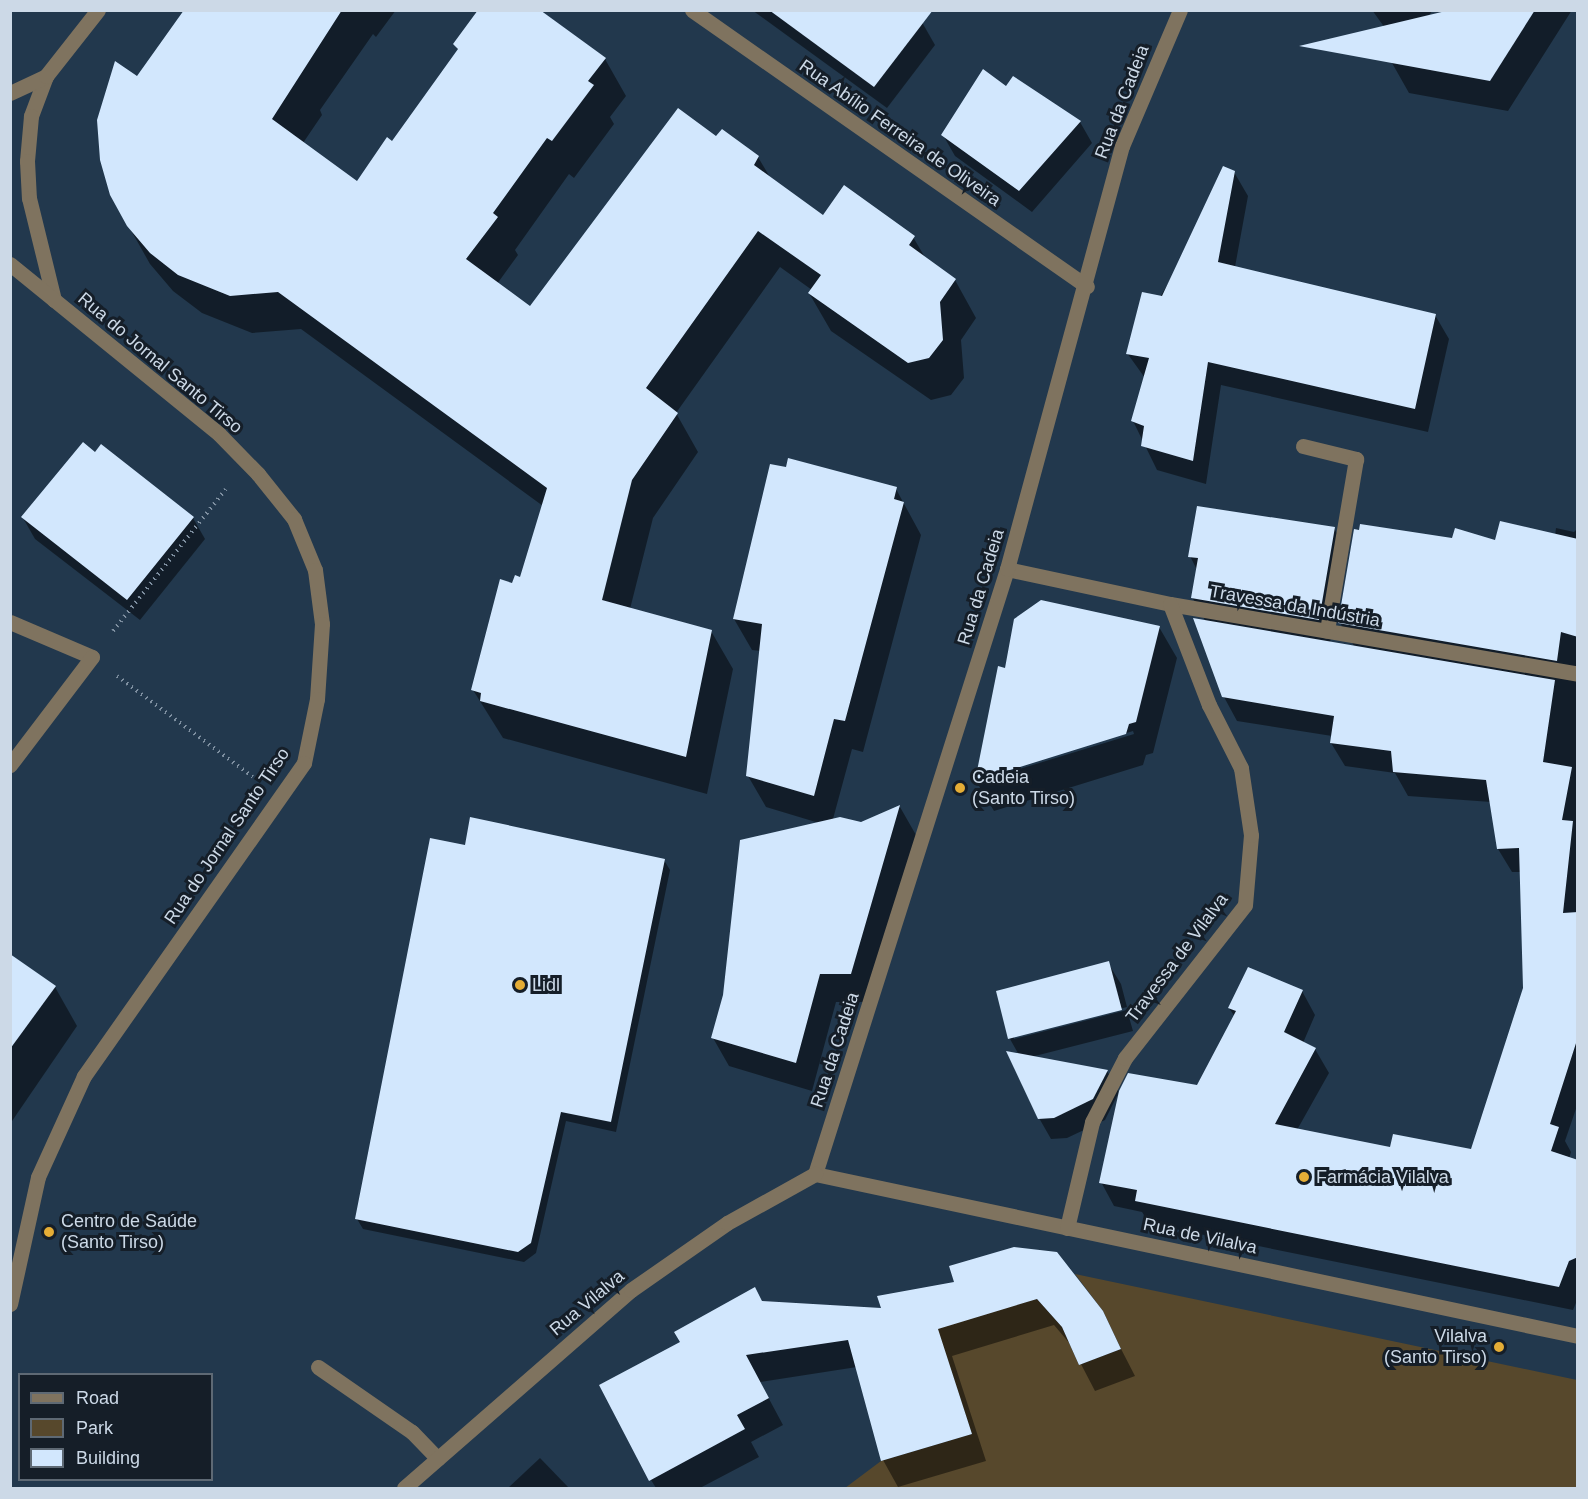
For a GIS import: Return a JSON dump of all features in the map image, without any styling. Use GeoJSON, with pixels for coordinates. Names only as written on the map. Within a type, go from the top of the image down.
{"type":"FeatureCollection","features":[{"type":"Feature","properties":{"kind":"street"},"geometry":{"type":"LineString","coordinates":[[54,300],[29,198],[27,161],[32,116],[46,76],[98,10]]}},
{"type":"Feature","properties":{"kind":"street","name":"Rua Abílio Ferreira de Oliveira"},"geometry":{"type":"LineString","coordinates":[[692,10],[1087,286]]}},
{"type":"Feature","properties":{"kind":"street","name":"Rua da Cadeia"},"geometry":{"type":"LineString","coordinates":[[815,1174],[1007,569],[1087,286],[1122,146],[1180,10]]}},
{"type":"Feature","properties":{"kind":"street"},"geometry":{"type":"LineString","coordinates":[[10,93],[46,76]]}},
{"type":"Feature","properties":{"kind":"street","name":"Rua do Jornal Santo Tirso"},"geometry":{"type":"LineString","coordinates":[[10,264],[219,434],[247,463],[294,519],[315,570],[322,624],[317,699],[304,763],[84,1076],[38,1177],[10,1304]]}},
{"type":"Feature","properties":{"kind":"street"},"geometry":{"type":"LineString","coordinates":[[1303,446],[1356,459],[1327,631]]}},
{"type":"Feature","properties":{"kind":"street","name":"Travessa da Indústria"},"geometry":{"type":"LineString","coordinates":[[1007,569],[1170,604],[1578,674]]}},
{"type":"Feature","properties":{"kind":"street","name":"Travessa de Vilalva"},"geometry":{"type":"LineString","coordinates":[[1067,1228],[1092,1122],[1125,1058],[1245,905],[1251,835],[1241,768],[1209,705],[1170,604]]}},
{"type":"Feature","properties":{"kind":"street"},"geometry":{"type":"LineString","coordinates":[[10,622],[92,657],[10,765]]}},
{"type":"Feature","properties":{"kind":"street","name":"Rua de Vilalva"},"geometry":{"type":"LineString","coordinates":[[815,1174],[1578,1336]]}},
{"type":"Feature","properties":{"kind":"street","name":"Rua Vilalva"},"geometry":{"type":"LineString","coordinates":[[404,1488],[631,1290],[727,1223],[815,1174]]}},
{"type":"Feature","properties":{"kind":"street"},"geometry":{"type":"LineString","coordinates":[[318,1367],[412,1432],[438,1459]]}},
{"type":"Feature","properties":{"kind":"path"},"geometry":{"type":"LineString","coordinates":[[247,463],[92,657],[280,797]]}},
{"type":"Feature","properties":{"kind":"green space"},"geometry":{"type":"Polygon","coordinates":[[[1075,1274],[1577,1380],[1577,1488],[845,1488],[881,1461],[972,1434],[936,1325],[1037,1299],[1062,1327],[1079,1365],[1121,1349],[1103,1311],[1075,1274]]]}},
{"type":"Feature","properties":{"kind":"building"},"geometry":{"type":"Polygon","coordinates":[[[184,10],[342,10],[272,119],[357,181],[387,137],[392,141],[458,49],[453,44],[478,10],[540,10],[606,58],[588,81],[594,85],[552,141],[547,138],[493,213],[498,217],[466,259],[530,306],[678,108],[716,136],[722,129],[759,156],[754,165],[823,215],[844,185],[915,236],[909,245],[956,279],[940,302],[943,340],[929,358],[908,363],[808,293],[821,275],[758,231],[646,388],[678,413],[632,480],[602,600],[712,630],[686,757],[480,701],[481,693],[471,690],[500,579],[512,583],[515,575],[520,577],[547,488],[278,292],[230,296],[178,275],[150,253],[127,226],[110,195],[100,160],[97,120],[115,61],[137,76],[184,10]]]}},
{"type":"Feature","properties":{"kind":"building"},"geometry":{"type":"Polygon","coordinates":[[[769,10],[933,10],[874,87],[769,10]]]}},
{"type":"Feature","properties":{"kind":"building"},"geometry":{"type":"Polygon","coordinates":[[[1450,10],[1535,10],[1490,81],[1299,46],[1450,10]]]}},
{"type":"Feature","properties":{"kind":"building"},"geometry":{"type":"Polygon","coordinates":[[[983,69],[1006,86],[1013,76],[1081,121],[1019,191],[941,135],[983,69]]]}},
{"type":"Feature","properties":{"kind":"building"},"geometry":{"type":"Polygon","coordinates":[[[1223,166],[1235,171],[1218,262],[1436,314],[1415,409],[1208,362],[1193,461],[1141,446],[1144,426],[1131,421],[1149,358],[1126,354],[1142,292],[1162,296],[1223,166]]]}},
{"type":"Feature","properties":{"kind":"building"},"geometry":{"type":"Polygon","coordinates":[[[83,442],[95,452],[101,444],[194,517],[127,600],[21,517],[83,442]]]}},
{"type":"Feature","properties":{"kind":"building"},"geometry":{"type":"Polygon","coordinates":[[[788,458],[897,487],[894,499],[904,502],[845,721],[834,719],[814,796],[746,776],[762,624],[733,619],[770,464],[786,467],[788,458]]]}},
{"type":"Feature","properties":{"kind":"building"},"geometry":{"type":"Polygon","coordinates":[[[1197,506],[1335,527],[1319,620],[1191,598],[1198,558],[1188,557],[1197,506]]]}},
{"type":"Feature","properties":{"kind":"building"},"geometry":{"type":"Polygon","coordinates":[[[1500,521],[1578,539],[1578,637],[1561,632],[1557,661],[1338,623],[1354,529],[1359,530],[1360,524],[1452,538],[1455,528],[1495,540],[1500,521]]]}},
{"type":"Feature","properties":{"kind":"building"},"geometry":{"type":"Polygon","coordinates":[[[1041,600],[1160,626],[1136,722],[1129,724],[1126,734],[975,781],[998,666],[1005,668],[1014,619],[1041,600]]]}},
{"type":"Feature","properties":{"kind":"building"},"geometry":{"type":"Polygon","coordinates":[[[1193,618],[1555,680],[1543,762],[1572,767],[1562,820],[1573,821],[1563,913],[1578,912],[1578,1037],[1550,1124],[1559,1127],[1551,1151],[1578,1160],[1578,1257],[1569,1261],[1559,1287],[1135,1201],[1137,1190],[1099,1183],[1119,1091],[1128,1073],[1197,1085],[1236,1011],[1228,1008],[1248,967],[1303,990],[1284,1032],[1316,1048],[1275,1124],[1390,1147],[1393,1134],[1471,1149],[1523,988],[1519,848],[1497,849],[1486,780],[1393,772],[1391,751],[1330,743],[1334,716],[1222,697],[1193,618]]]}},
{"type":"Feature","properties":{"kind":"building"},"geometry":{"type":"Polygon","coordinates":[[[900,805],[851,974],[820,974],[796,1063],[711,1038],[723,995],[740,840],[840,817],[861,822],[900,805]]]}},
{"type":"Feature","properties":{"kind":"building","name":"Lidl"},"geometry":{"type":"Polygon","coordinates":[[[470,817],[665,859],[611,1122],[561,1112],[531,1243],[518,1252],[355,1219],[430,838],[465,845],[470,817]]]}},
{"type":"Feature","properties":{"kind":"building"},"geometry":{"type":"Polygon","coordinates":[[[10,954],[56,986],[10,1049],[10,954]]]}},
{"type":"Feature","properties":{"kind":"building"},"geometry":{"type":"Polygon","coordinates":[[[1109,961],[1122,1010],[1008,1039],[996,991],[1109,961]]]}},
{"type":"Feature","properties":{"kind":"building"},"geometry":{"type":"Polygon","coordinates":[[[1006,1051],[1108,1070],[1093,1099],[1054,1118],[1038,1119],[1006,1051]]]}},
{"type":"Feature","properties":{"kind":"building"},"geometry":{"type":"Polygon","coordinates":[[[1014,1247],[1057,1252],[1103,1311],[1121,1349],[1079,1365],[1062,1327],[1037,1299],[938,1329],[972,1434],[881,1461],[848,1340],[746,1355],[769,1398],[737,1415],[745,1429],[649,1481],[599,1385],[680,1342],[674,1332],[755,1287],[762,1301],[881,1308],[877,1296],[954,1282],[949,1266],[1014,1247]]]}},
{"type":"Feature","properties":{"kind":"place","name":"Cadeia (Santo Tirso)"},"geometry":{"type":"Point","coordinates":[960,788]}},
{"type":"Feature","properties":{"kind":"place","name":"Lidl"},"geometry":{"type":"Point","coordinates":[520,985]}},
{"type":"Feature","properties":{"kind":"place","name":"Farmácia Vilalva"},"geometry":{"type":"Point","coordinates":[1304,1177]}},
{"type":"Feature","properties":{"kind":"place","name":"Centro de Saúde (Santo Tirso)"},"geometry":{"type":"Point","coordinates":[49,1232]}},
{"type":"Feature","properties":{"kind":"place","name":"Vilalva (Santo Tirso)"},"geometry":{"type":"Point","coordinates":[1499,1347]}}]}
